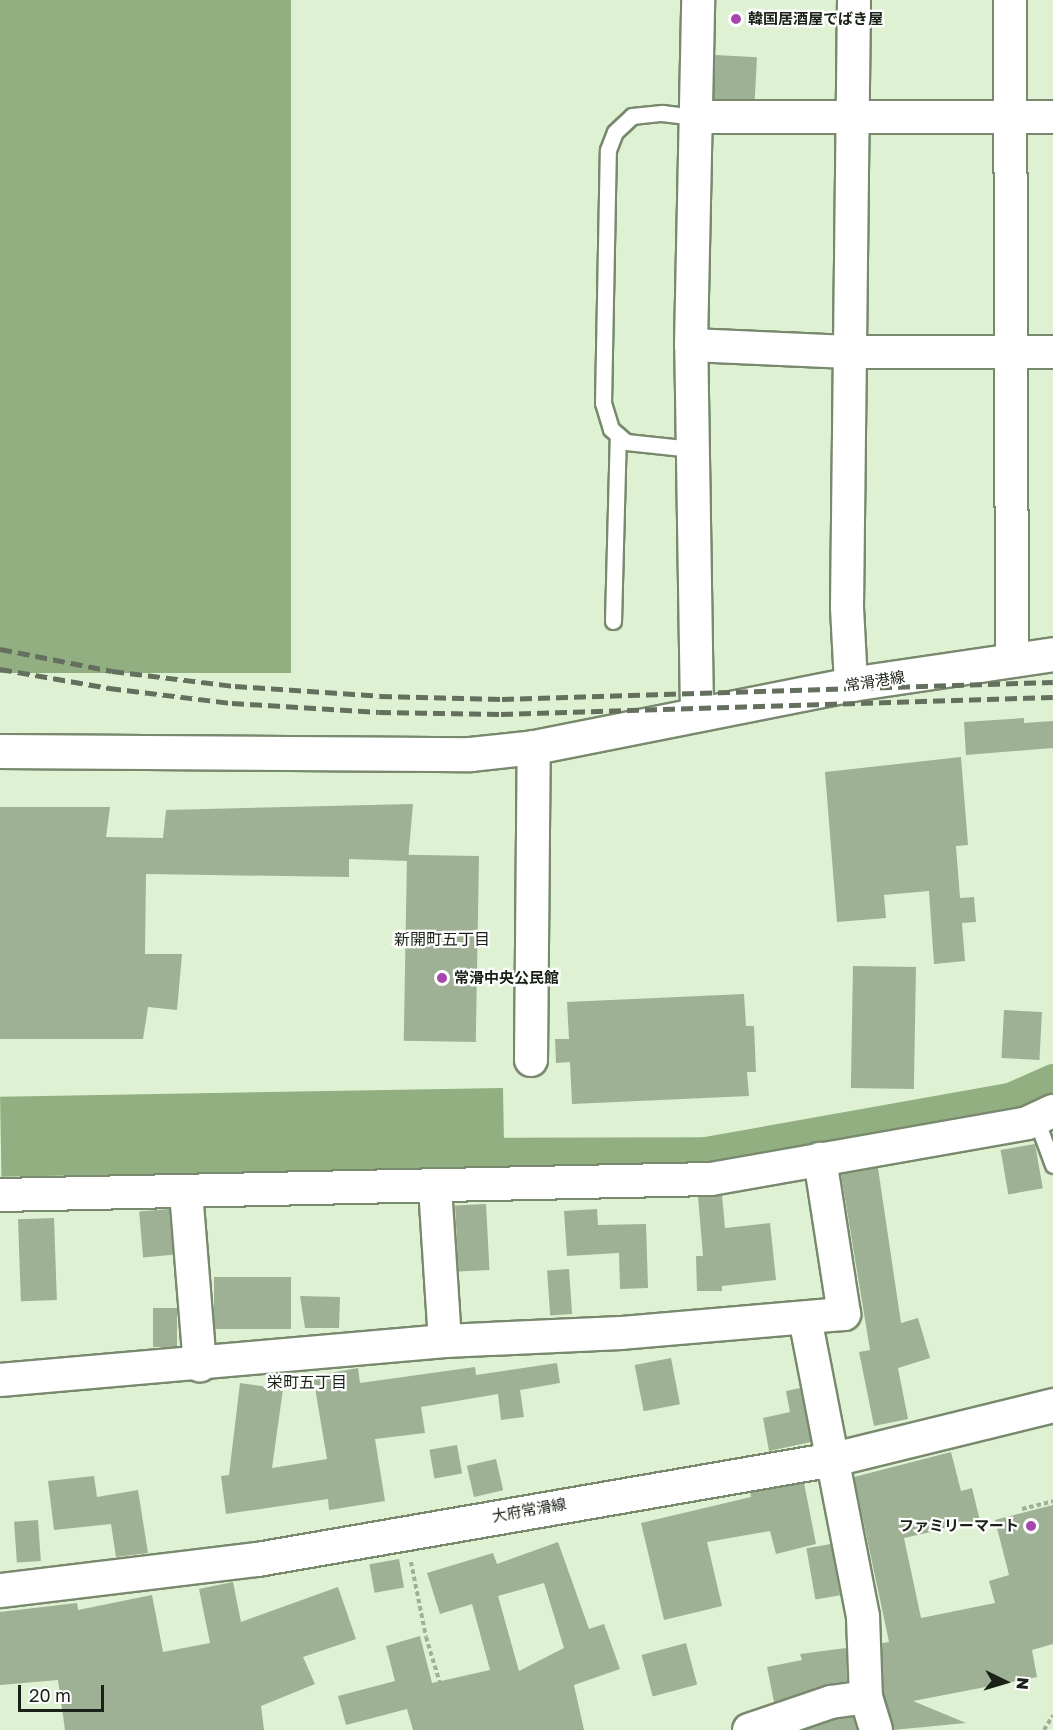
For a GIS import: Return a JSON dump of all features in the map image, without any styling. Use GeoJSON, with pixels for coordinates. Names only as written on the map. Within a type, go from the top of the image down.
{"type":"FeatureCollection","features":[{"type":"Feature","properties":{"kind":"main road","name":"常滑港線"},"geometry":{"type":"LineString","coordinates":[[0,751],[470,754],[534,747],[697,712],[851,684],[1053,654]]}},
{"type":"Feature","properties":{"kind":"main road","name":"大府常滑線"},"geometry":{"type":"LineString","coordinates":[[0,1590],[257,1559],[405,1531],[833,1459],[1053,1405]]}},
{"type":"Feature","properties":{"kind":"street"},"geometry":{"type":"LineString","coordinates":[[697,712],[691,345],[698,0]]}},
{"type":"Feature","properties":{"kind":"street"},"geometry":{"type":"LineString","coordinates":[[851,684],[847,607],[854,0]]}},
{"type":"Feature","properties":{"kind":"street"},"geometry":{"type":"LineString","coordinates":[[1010,0],[1008,117],[1012,660]]}},
{"type":"Feature","properties":{"kind":"street"},"geometry":{"type":"LineString","coordinates":[[697,117],[1053,117]]}},
{"type":"Feature","properties":{"kind":"street"},"geometry":{"type":"LineString","coordinates":[[691,345],[849,352],[1053,352]]}},
{"type":"Feature","properties":{"kind":"street"},"geometry":{"type":"LineString","coordinates":[[531,1060],[534,747]]}},
{"type":"Feature","properties":{"kind":"street"},"geometry":{"type":"LineString","coordinates":[[0,1195],[711,1179],[1044,1115]]}},
{"type":"Feature","properties":{"kind":"street"},"geometry":{"type":"LineString","coordinates":[[0,1380],[200,1365],[445,1341],[621,1333],[844,1314],[820,1159]]}},
{"type":"Feature","properties":{"kind":"street"},"geometry":{"type":"LineString","coordinates":[[435,1187],[445,1341]]}},
{"type":"Feature","properties":{"kind":"street"},"geometry":{"type":"LineString","coordinates":[[186,1192],[200,1365]]}},
{"type":"Feature","properties":{"kind":"street"},"geometry":{"type":"LineString","coordinates":[[805,1318],[863,1617],[866,1697],[876,1730]]}},
{"type":"Feature","properties":{"kind":"street"},"geometry":{"type":"LineString","coordinates":[[749,1730],[783,1726],[831,1702],[866,1697]]}},
{"type":"Feature","properties":{"kind":"lane"},"geometry":{"type":"LineString","coordinates":[[693,449],[649,447],[626,442],[611,429],[603,403],[608,150],[615,132],[632,116],[662,113],[697,117]]}},
{"type":"Feature","properties":{"kind":"lane"},"geometry":{"type":"LineString","coordinates":[[613,621],[618,435]]}},
{"type":"Feature","properties":{"kind":"lane"},"geometry":{"type":"LineString","coordinates":[[1044,1115],[1053,1165]]}},
{"type":"Feature","properties":{"kind":"path"},"geometry":{"type":"LineString","coordinates":[[1022,1509],[1053,1501]]}},
{"type":"Feature","properties":{"kind":"path"},"geometry":{"type":"LineString","coordinates":[[405,1531],[426,1636],[454,1730]]}},
{"type":"Feature","properties":{"kind":"path"},"geometry":{"type":"LineString","coordinates":[[1044,1730],[1053,1715]]}},
{"type":"Feature","properties":{"kind":"shaded area"},"geometry":{"type":"Polygon","coordinates":[[[0,0],[291,0],[291,673],[0,673],[0,0]]]}},
{"type":"Feature","properties":{"kind":"shaded area"},"geometry":{"type":"Polygon","coordinates":[[[503,1088],[504,1168],[1,1177],[0,1097],[503,1088]]]}},
{"type":"Feature","properties":{"kind":"building"},"geometry":{"type":"Polygon","coordinates":[[[715,55],[757,57],[755,101],[713,99],[715,55]]]}},
{"type":"Feature","properties":{"kind":"building"},"geometry":{"type":"Polygon","coordinates":[[[1024,718],[1024,723],[1053,721],[1053,748],[966,755],[964,722],[1024,718]]]}},
{"type":"Feature","properties":{"kind":"building"},"geometry":{"type":"Polygon","coordinates":[[[961,757],[968,845],[956,846],[960,898],[974,897],[976,922],[962,923],[965,961],[934,964],[929,891],[884,895],[886,918],[837,922],[825,772],[961,757]]]}},
{"type":"Feature","properties":{"kind":"building"},"geometry":{"type":"Polygon","coordinates":[[[413,804],[408,861],[349,859],[349,877],[146,874],[145,954],[182,954],[177,1010],[148,1007],[143,1039],[0,1039],[0,807],[110,807],[106,837],[163,838],[166,810],[413,804]]]}},
{"type":"Feature","properties":{"kind":"building","name":"常滑中央公民館"},"geometry":{"type":"Polygon","coordinates":[[[407,855],[479,856],[476,1042],[404,1041],[407,855]]]}},
{"type":"Feature","properties":{"kind":"building"},"geometry":{"type":"Polygon","coordinates":[[[853,966],[916,967],[914,1089],[851,1088],[853,966]]]}},
{"type":"Feature","properties":{"kind":"building"},"geometry":{"type":"Polygon","coordinates":[[[744,994],[746,1026],[754,1026],[756,1072],[747,1072],[749,1096],[572,1104],[570,1062],[556,1063],[555,1039],[569,1039],[567,1002],[744,994]]]}},
{"type":"Feature","properties":{"kind":"building"},"geometry":{"type":"Polygon","coordinates":[[[1004,1010],[1042,1012],[1039,1060],[1001,1058],[1004,1010]]]}},
{"type":"Feature","properties":{"kind":"building"},"geometry":{"type":"Polygon","coordinates":[[[1035,1144],[1043,1188],[1008,1194],[1001,1150],[1035,1144]]]}},
{"type":"Feature","properties":{"kind":"building"},"geometry":{"type":"Polygon","coordinates":[[[878,1168],[901,1323],[918,1318],[930,1358],[898,1368],[908,1419],[874,1426],[859,1352],[870,1350],[841,1174],[878,1168]]]}},
{"type":"Feature","properties":{"kind":"building"},"geometry":{"type":"Polygon","coordinates":[[[722,1195],[725,1228],[770,1223],[776,1280],[722,1286],[722,1291],[697,1291],[696,1256],[703,1256],[698,1197],[722,1195]]]}},
{"type":"Feature","properties":{"kind":"building"},"geometry":{"type":"Polygon","coordinates":[[[486,1204],[489,1270],[458,1272],[455,1206],[486,1204]]]}},
{"type":"Feature","properties":{"kind":"building"},"geometry":{"type":"Polygon","coordinates":[[[169,1209],[173,1255],[143,1257],[139,1212],[169,1209]]]}},
{"type":"Feature","properties":{"kind":"building"},"geometry":{"type":"Polygon","coordinates":[[[597,1209],[598,1225],[646,1224],[648,1288],[620,1289],[619,1253],[567,1256],[564,1211],[597,1209]]]}},
{"type":"Feature","properties":{"kind":"building"},"geometry":{"type":"Polygon","coordinates":[[[54,1218],[57,1300],[21,1301],[18,1219],[54,1218]]]}},
{"type":"Feature","properties":{"kind":"building"},"geometry":{"type":"Polygon","coordinates":[[[569,1269],[572,1314],[550,1315],[547,1271],[569,1269]]]}},
{"type":"Feature","properties":{"kind":"building"},"geometry":{"type":"Polygon","coordinates":[[[214,1277],[291,1277],[291,1329],[214,1329],[214,1277]]]}},
{"type":"Feature","properties":{"kind":"building"},"geometry":{"type":"Polygon","coordinates":[[[300,1296],[340,1297],[339,1328],[305,1328],[300,1296]]]}},
{"type":"Feature","properties":{"kind":"building"},"geometry":{"type":"Polygon","coordinates":[[[153,1308],[177,1308],[177,1347],[153,1347],[153,1308]]]}},
{"type":"Feature","properties":{"kind":"building"},"geometry":{"type":"Polygon","coordinates":[[[671,1358],[680,1404],[644,1411],[635,1365],[671,1358]]]}},
{"type":"Feature","properties":{"kind":"building"},"geometry":{"type":"Polygon","coordinates":[[[557,1363],[560,1383],[520,1390],[524,1417],[501,1420],[498,1394],[421,1407],[425,1433],[375,1439],[385,1501],[329,1510],[328,1499],[226,1514],[221,1476],[229,1475],[240,1383],[283,1389],[272,1468],[327,1459],[313,1376],[358,1368],[360,1383],[475,1367],[476,1375],[557,1363]]]}},
{"type":"Feature","properties":{"kind":"building"},"geometry":{"type":"Polygon","coordinates":[[[800,1388],[811,1442],[769,1451],[763,1418],[790,1412],[786,1391],[800,1388]]]}},
{"type":"Feature","properties":{"kind":"building"},"geometry":{"type":"Polygon","coordinates":[[[457,1445],[462,1474],[434,1478],[429,1450],[457,1445]]]}},
{"type":"Feature","properties":{"kind":"building"},"geometry":{"type":"Polygon","coordinates":[[[951,1452],[961,1491],[972,1488],[980,1521],[904,1538],[921,1618],[995,1603],[989,1581],[1009,1575],[995,1520],[1053,1505],[1053,1644],[1032,1650],[1037,1677],[913,1701],[966,1723],[893,1730],[884,1694],[882,1643],[889,1642],[854,1477],[951,1452]]]}},
{"type":"Feature","properties":{"kind":"building"},"geometry":{"type":"Polygon","coordinates":[[[496,1459],[503,1490],[474,1497],[467,1466],[496,1459]]]}},
{"type":"Feature","properties":{"kind":"building"},"geometry":{"type":"Polygon","coordinates":[[[94,1476],[97,1497],[138,1490],[148,1553],[116,1557],[111,1524],[54,1530],[48,1481],[94,1476]]]}},
{"type":"Feature","properties":{"kind":"building"},"geometry":{"type":"Polygon","coordinates":[[[804,1483],[816,1544],[776,1554],[770,1531],[707,1542],[722,1606],[664,1620],[641,1523],[751,1497],[750,1492],[804,1483]]]}},
{"type":"Feature","properties":{"kind":"building"},"geometry":{"type":"Polygon","coordinates":[[[38,1520],[41,1561],[17,1563],[14,1522],[38,1520]]]}},
{"type":"Feature","properties":{"kind":"building"},"geometry":{"type":"Polygon","coordinates":[[[558,1542],[589,1629],[604,1624],[620,1669],[574,1685],[584,1730],[413,1730],[407,1709],[346,1725],[338,1696],[395,1681],[386,1646],[420,1636],[432,1683],[490,1670],[472,1604],[440,1614],[427,1573],[493,1553],[497,1564],[558,1542]],[[544,1583],[498,1596],[519,1671],[564,1648],[544,1583]]]}},
{"type":"Feature","properties":{"kind":"building"},"geometry":{"type":"Polygon","coordinates":[[[831,1544],[840,1595],[815,1600],[806,1548],[831,1544]]]}},
{"type":"Feature","properties":{"kind":"building"},"geometry":{"type":"Polygon","coordinates":[[[399,1559],[404,1588],[374,1593],[369,1564],[399,1559]]]}},
{"type":"Feature","properties":{"kind":"building"},"geometry":{"type":"Polygon","coordinates":[[[233,1582],[241,1622],[338,1587],[356,1639],[303,1657],[315,1684],[261,1706],[264,1730],[65,1730],[58,1680],[0,1685],[0,1612],[77,1603],[78,1610],[152,1595],[163,1652],[210,1643],[199,1589],[233,1582]]]}},
{"type":"Feature","properties":{"kind":"building"},"geometry":{"type":"Polygon","coordinates":[[[686,1643],[697,1685],[653,1696],[642,1655],[686,1643]]]}},
{"type":"Feature","properties":{"kind":"building"},"geometry":{"type":"Polygon","coordinates":[[[846,1648],[847,1681],[774,1702],[767,1667],[802,1660],[800,1654],[846,1648]]]}},
{"type":"Feature","properties":{"kind":"building"},"geometry":{"type":"Polygon","coordinates":[[[853,1717],[857,1730],[806,1730],[835,1720],[853,1717]]]}},
{"type":"Feature","properties":{"kind":"waterway"},"geometry":{"type":"LineString","coordinates":[[465,1153],[706,1152],[1010,1098],[1053,1079]]}},
{"type":"Feature","properties":{"kind":"railway"},"geometry":{"type":"LineString","coordinates":[[0,649],[112,671],[235,686],[380,696],[502,699],[1053,682]]}},
{"type":"Feature","properties":{"kind":"railway"},"geometry":{"type":"LineString","coordinates":[[0,669],[109,688],[232,703],[379,712],[501,714],[1053,697]]}},
{"type":"Feature","properties":{"kind":"place","name":"韓国居酒屋でばき屋"},"geometry":{"type":"Point","coordinates":[736,19]}},
{"type":"Feature","properties":{"kind":"place","name":"常滑中央公民館"},"geometry":{"type":"Point","coordinates":[442,978]}},
{"type":"Feature","properties":{"kind":"place","name":"ファミリーマート"},"geometry":{"type":"Point","coordinates":[1031,1526]}},
{"type":"Feature","properties":{"kind":"district","name":"新開町五丁目"},"geometry":{"type":"Point","coordinates":[442,939]}},
{"type":"Feature","properties":{"kind":"district","name":"栄町五丁目"},"geometry":{"type":"Point","coordinates":[307,1382]}}]}
